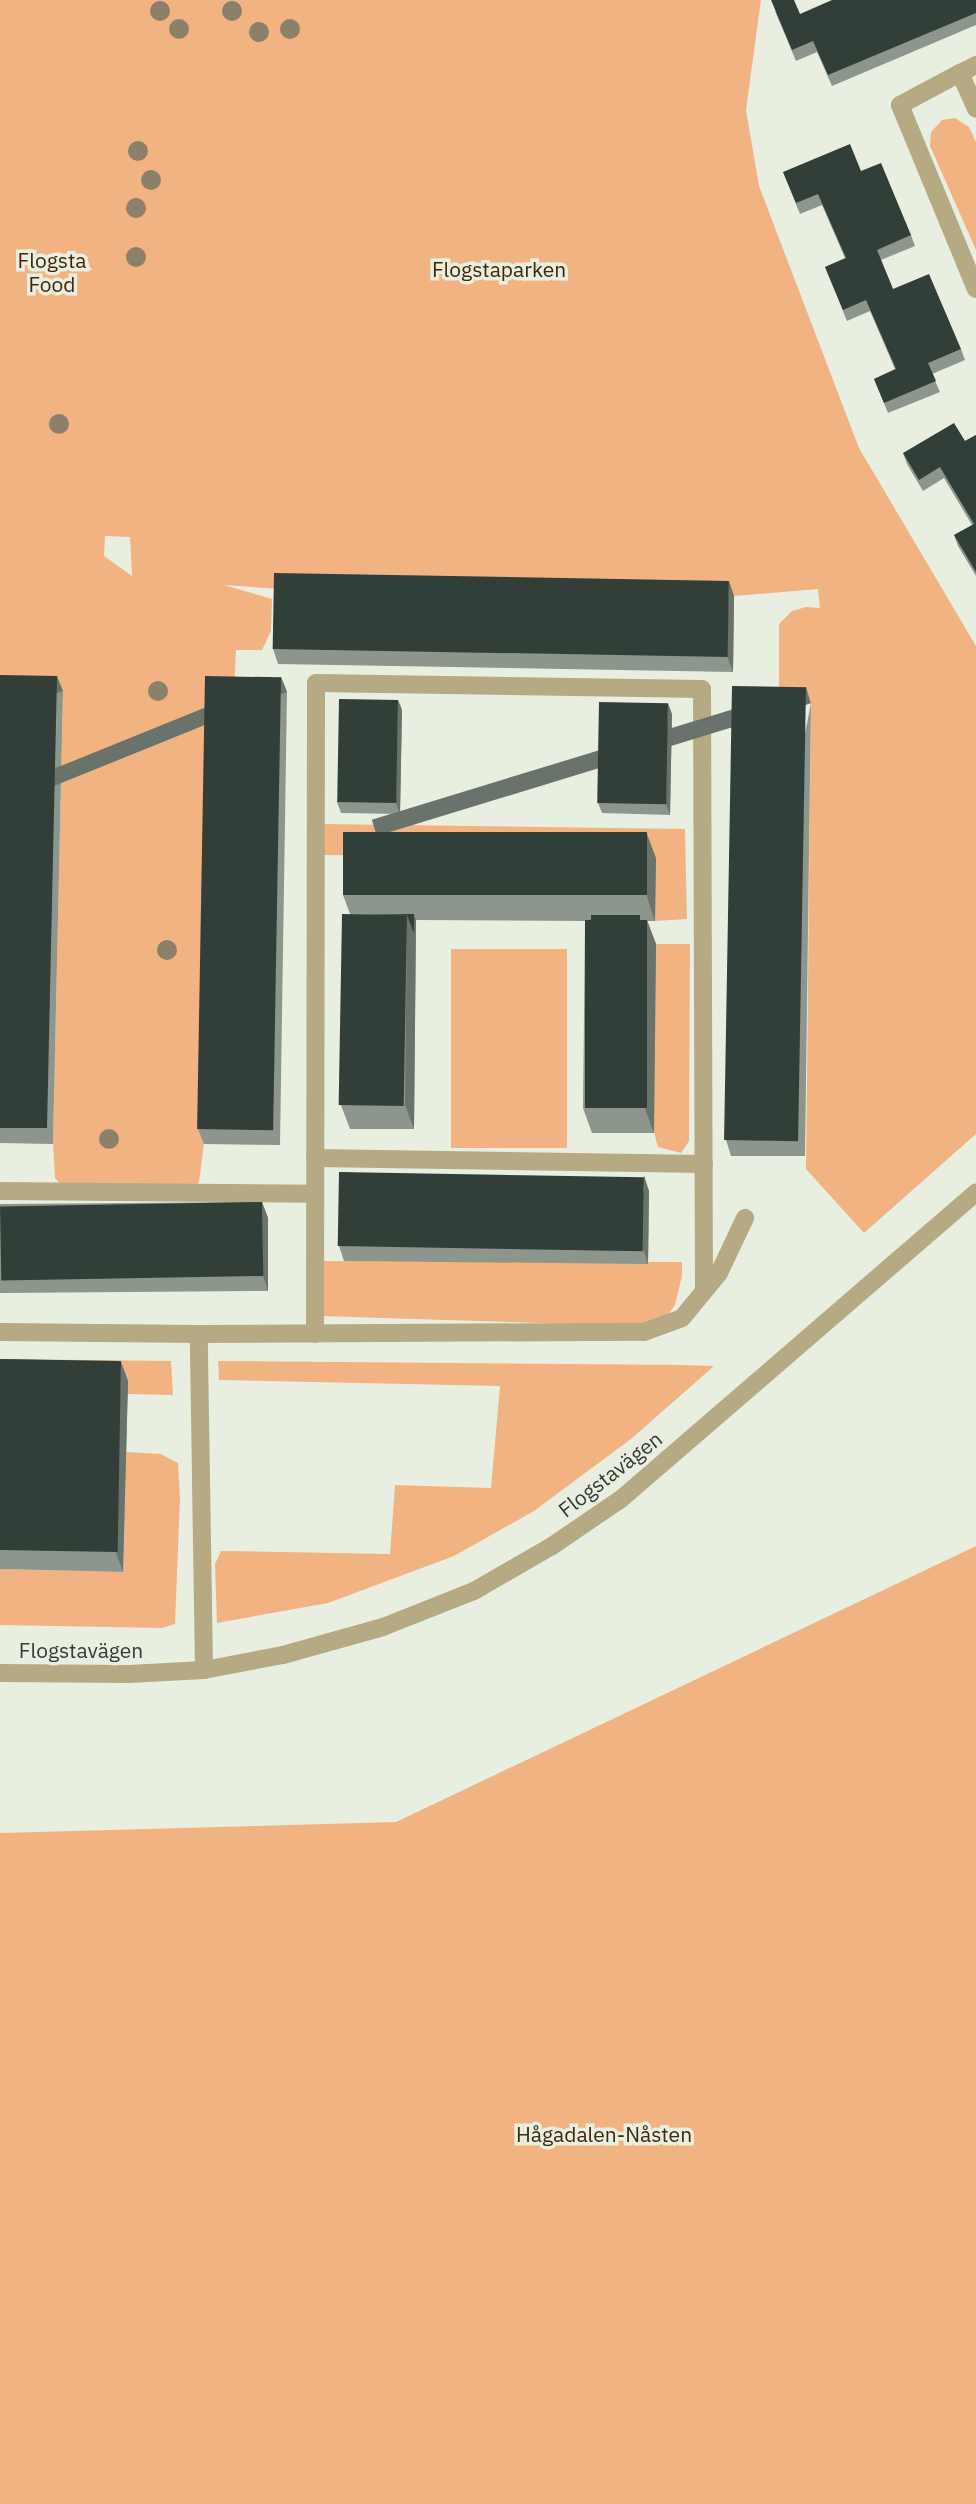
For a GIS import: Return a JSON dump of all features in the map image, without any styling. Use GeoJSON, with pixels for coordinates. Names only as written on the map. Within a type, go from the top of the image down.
{"type":"FeatureCollection","features":[{"type":"Feature","properties":{"kind":"street"},"geometry":{"type":"LineString","coordinates":[[976,109],[968,69],[900,105],[976,289]]}},
{"type":"Feature","properties":{"kind":"street"},"geometry":{"type":"LineString","coordinates":[[315,1334],[316,683],[702,689],[704,1291]]}},
{"type":"Feature","properties":{"kind":"street"},"geometry":{"type":"LineString","coordinates":[[315,1158],[704,1164]]}},
{"type":"Feature","properties":{"kind":"street"},"geometry":{"type":"LineString","coordinates":[[0,1191],[314,1194]]}},
{"type":"Feature","properties":{"kind":"street","name":"Flogstavägen"},"geometry":{"type":"LineString","coordinates":[[0,1673],[129,1674],[204,1670],[283,1655],[383,1627],[474,1591],[551,1546],[621,1499],[976,1193]]}},
{"type":"Feature","properties":{"kind":"street"},"geometry":{"type":"LineString","coordinates":[[0,1332],[644,1332],[682,1318],[719,1273],[745,1218]]}},
{"type":"Feature","properties":{"kind":"street"},"geometry":{"type":"LineString","coordinates":[[199,1334],[204,1670]]}},
{"type":"Feature","properties":{"kind":"green space","name":"Flogstaparken"},"geometry":{"type":"Polygon","coordinates":[[[0,0],[761,0],[746,110],[759,186],[859,448],[976,646],[976,1134],[864,1233],[806,1169],[811,703],[779,702],[779,624],[792,611],[806,607],[820,608],[818,589],[734,596],[280,589],[224,585],[272,599],[271,631],[262,650],[236,650],[234,691],[211,692],[204,1144],[199,1182],[194,1188],[63,1187],[55,1178],[53,1144],[63,692],[0,690],[0,0]],[[105,536],[104,556],[132,576],[130,537],[105,536]]]}},
{"type":"Feature","properties":{"kind":"green space"},"geometry":{"type":"Polygon","coordinates":[[[955,118],[969,127],[976,142],[976,250],[930,146],[931,132],[942,120],[955,118]]]}},
{"type":"Feature","properties":{"kind":"green space"},"geometry":{"type":"Polygon","coordinates":[[[323,824],[685,829],[687,919],[655,921],[656,858],[324,855],[323,824]]]}},
{"type":"Feature","properties":{"kind":"green space"},"geometry":{"type":"Polygon","coordinates":[[[656,944],[690,944],[689,1141],[681,1153],[658,1147],[654,1133],[656,944]]]}},
{"type":"Feature","properties":{"kind":"green space"},"geometry":{"type":"Polygon","coordinates":[[[451,949],[567,949],[567,1148],[451,1148],[451,949]]]}},
{"type":"Feature","properties":{"kind":"green space"},"geometry":{"type":"Polygon","coordinates":[[[322,1261],[682,1262],[682,1276],[675,1305],[667,1316],[640,1326],[319,1316],[322,1261]]]}},
{"type":"Feature","properties":{"kind":"green space"},"geometry":{"type":"Polygon","coordinates":[[[0,1359],[171,1361],[173,1395],[127,1394],[127,1381],[0,1378],[0,1359]]]}},
{"type":"Feature","properties":{"kind":"green space"},"geometry":{"type":"Polygon","coordinates":[[[218,1361],[714,1366],[631,1439],[534,1511],[454,1556],[328,1603],[217,1623],[215,1564],[221,1551],[390,1554],[395,1485],[491,1488],[500,1386],[219,1380],[218,1361]]]}},
{"type":"Feature","properties":{"kind":"green space"},"geometry":{"type":"Polygon","coordinates":[[[126,1452],[161,1454],[178,1463],[180,1499],[175,1624],[162,1628],[0,1625],[0,1569],[123,1572],[126,1452]]]}},
{"type":"Feature","properties":{"kind":"green space","name":"Hågadalen-Nåsten"},"geometry":{"type":"Polygon","coordinates":[[[976,1546],[976,2504],[0,2504],[0,1833],[396,1822],[976,1546]]]}},
{"type":"Feature","properties":{"kind":"building"},"geometry":{"type":"Polygon","coordinates":[[[771,0],[794,0],[800,14],[832,0],[976,0],[976,13],[828,75],[813,41],[792,50],[771,0]]]}},
{"type":"Feature","properties":{"kind":"building"},"geometry":{"type":"Polygon","coordinates":[[[850,144],[861,171],[881,163],[911,235],[877,250],[893,289],[929,274],[961,349],[928,363],[936,381],[884,403],[874,379],[896,369],[866,300],[843,310],[825,267],[846,258],[818,194],[796,203],[783,172],[850,144]]]}},
{"type":"Feature","properties":{"kind":"building"},"geometry":{"type":"Polygon","coordinates":[[[954,423],[965,441],[976,435],[976,572],[954,535],[974,524],[940,467],[919,480],[903,453],[954,423]]]}},
{"type":"Feature","properties":{"kind":"building"},"geometry":{"type":"Polygon","coordinates":[[[274,573],[729,581],[728,657],[273,649],[274,573]]]}},
{"type":"Feature","properties":{"kind":"building"},"geometry":{"type":"Polygon","coordinates":[[[0,675],[57,676],[47,1128],[0,1128],[0,675]]]}},
{"type":"Feature","properties":{"kind":"building"},"geometry":{"type":"Polygon","coordinates":[[[205,676],[281,677],[273,1130],[197,1129],[205,676]]]}},
{"type":"Feature","properties":{"kind":"building"},"geometry":{"type":"Polygon","coordinates":[[[732,686],[806,687],[798,1141],[724,1140],[732,686]]]}},
{"type":"Feature","properties":{"kind":"building"},"geometry":{"type":"Polygon","coordinates":[[[339,699],[398,700],[396,803],[337,802],[339,699]]]}},
{"type":"Feature","properties":{"kind":"building"},"geometry":{"type":"Polygon","coordinates":[[[599,702],[668,703],[666,804],[597,803],[599,702]]]}},
{"type":"Feature","properties":{"kind":"building"},"geometry":{"type":"Polygon","coordinates":[[[343,832],[647,832],[647,895],[343,895],[343,832]]]}},
{"type":"Feature","properties":{"kind":"building"},"geometry":{"type":"Polygon","coordinates":[[[342,914],[407,915],[404,1106],[339,1105],[342,914]]]}},
{"type":"Feature","properties":{"kind":"building"},"geometry":{"type":"Polygon","coordinates":[[[365,914],[414,914],[414,933],[407,915],[365,914]]]}},
{"type":"Feature","properties":{"kind":"building"},"geometry":{"type":"Polygon","coordinates":[[[591,915],[640,915],[640,920],[591,920],[591,915]]]}},
{"type":"Feature","properties":{"kind":"building"},"geometry":{"type":"Polygon","coordinates":[[[585,920],[647,920],[647,1108],[585,1108],[585,920]]]}},
{"type":"Feature","properties":{"kind":"building"},"geometry":{"type":"Polygon","coordinates":[[[339,1172],[644,1177],[643,1251],[338,1246],[339,1172]]]}},
{"type":"Feature","properties":{"kind":"building"},"geometry":{"type":"Polygon","coordinates":[[[262,1202],[263,1276],[1,1281],[0,1207],[262,1202]]]}},
{"type":"Feature","properties":{"kind":"building"},"geometry":{"type":"Polygon","coordinates":[[[0,1359],[121,1361],[118,1552],[0,1550],[0,1359]]]}},
{"type":"Feature","properties":{"kind":"park label","name":"Flogsta Food"},"geometry":{"type":"Point","coordinates":[52,272]}}]}
